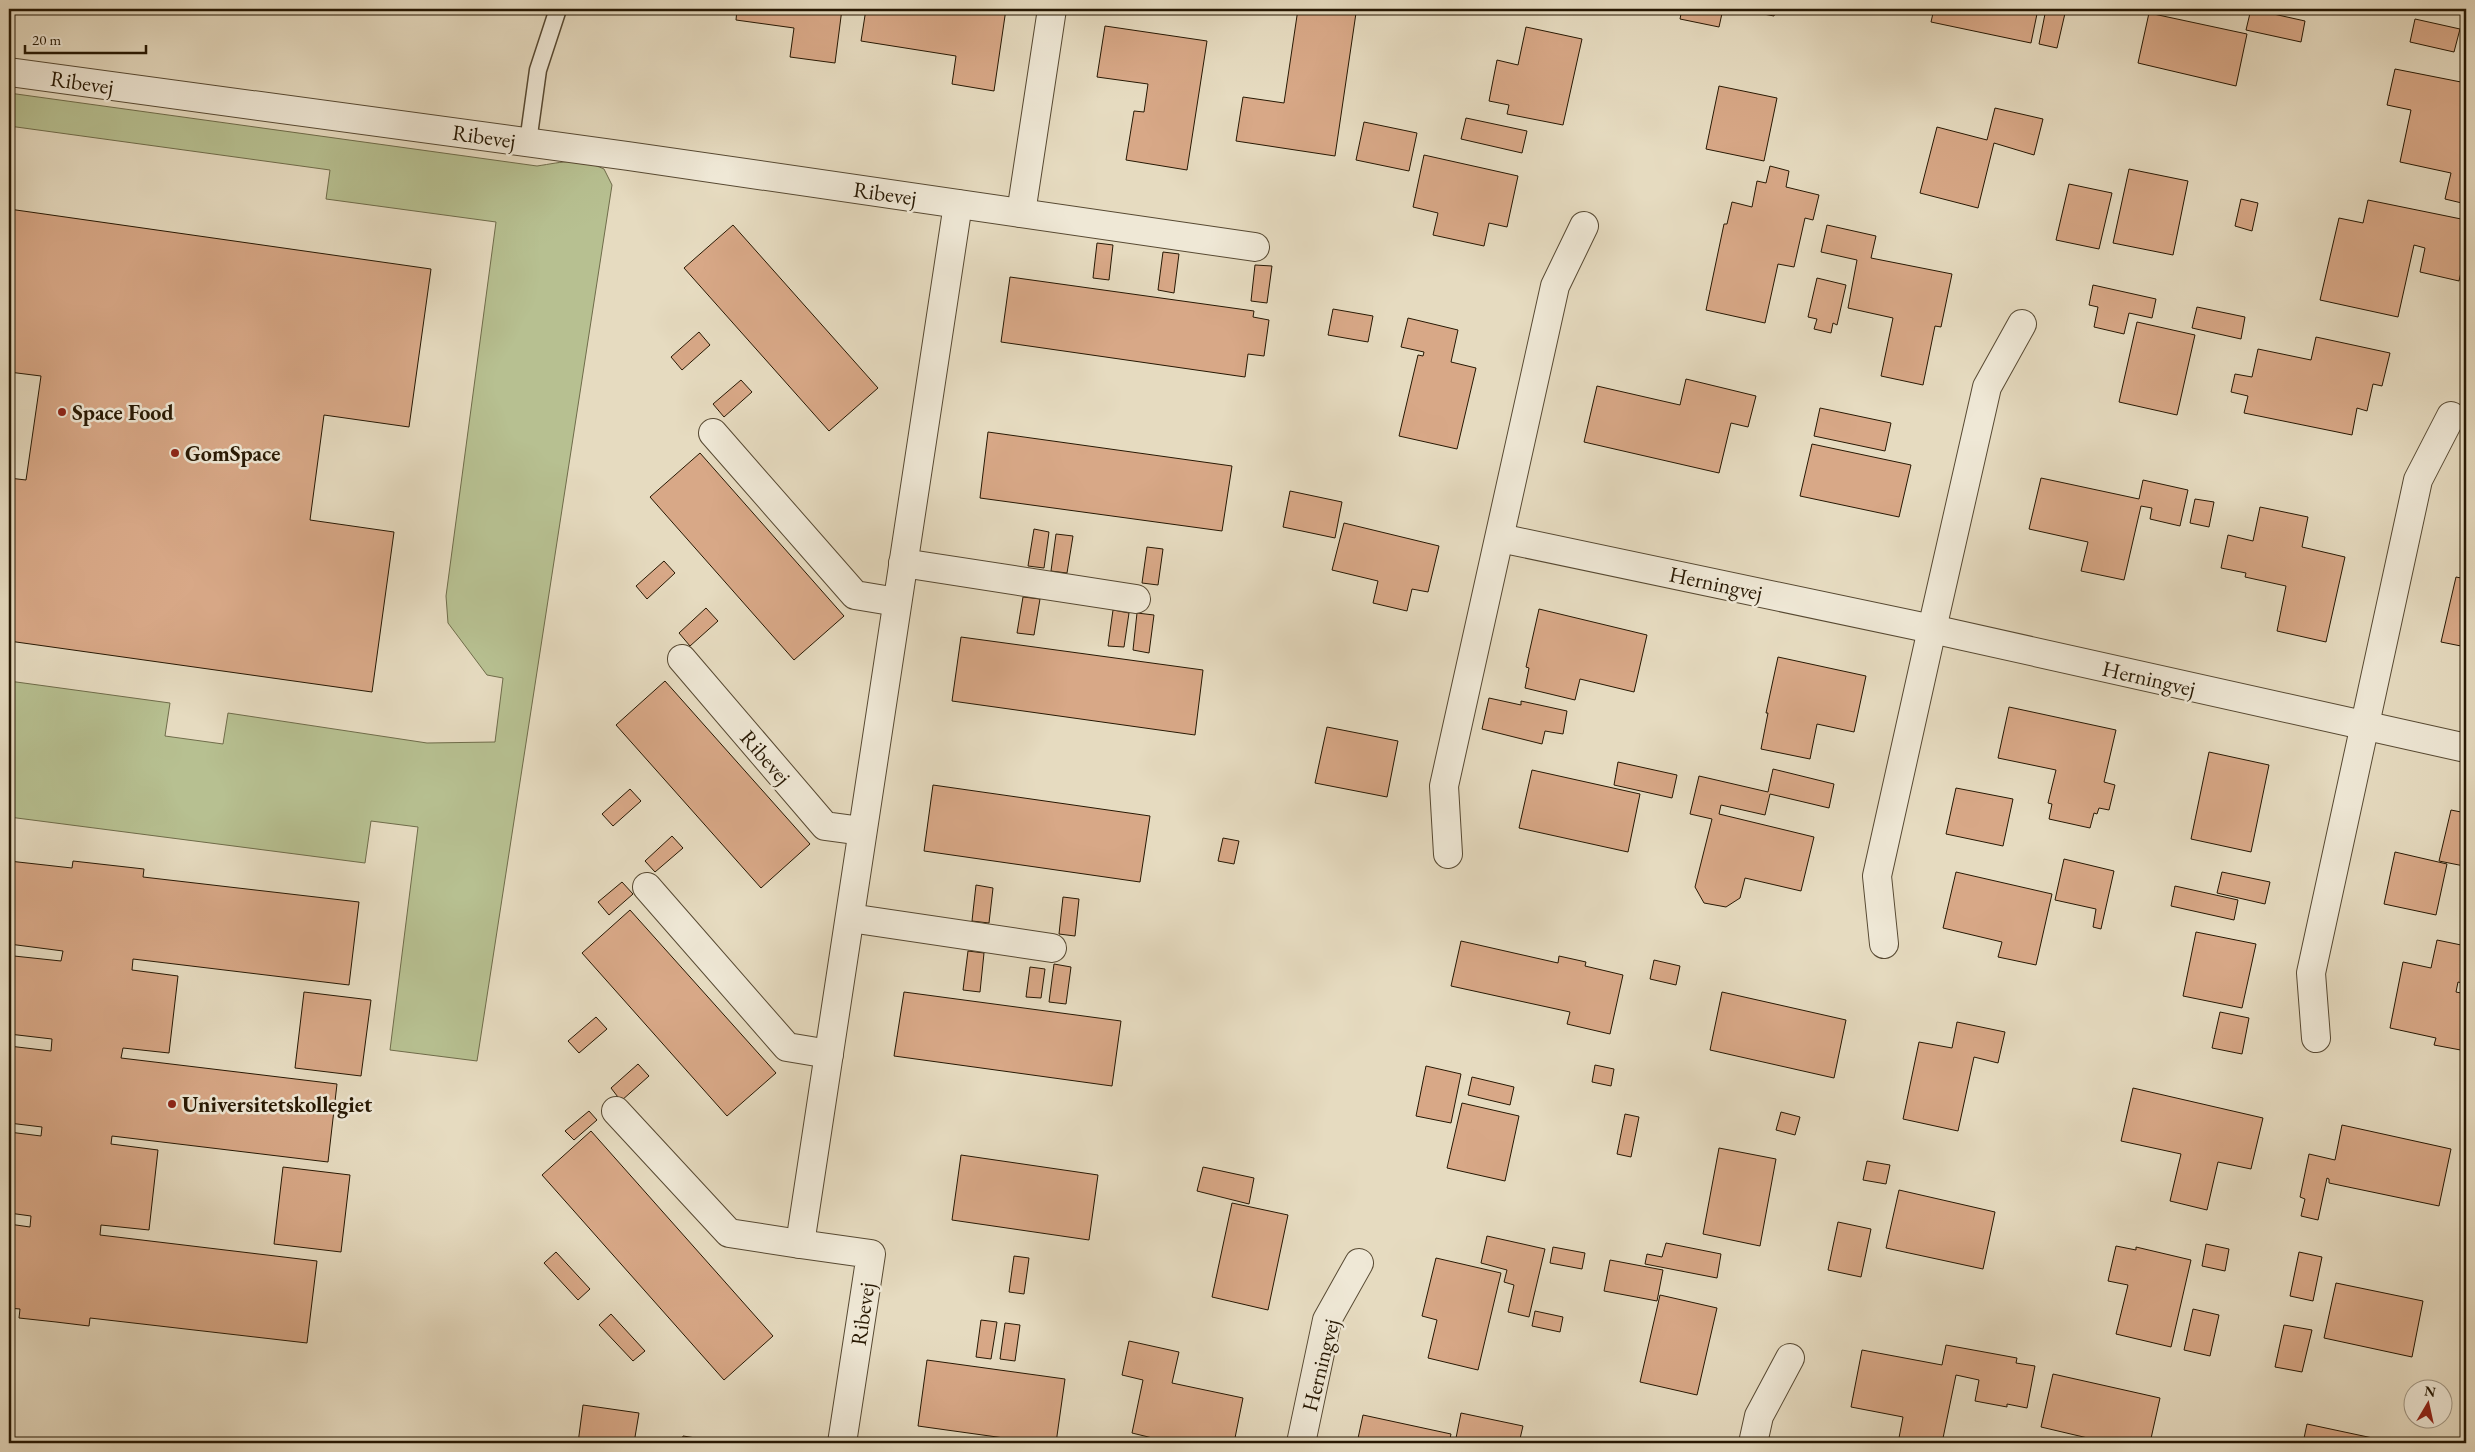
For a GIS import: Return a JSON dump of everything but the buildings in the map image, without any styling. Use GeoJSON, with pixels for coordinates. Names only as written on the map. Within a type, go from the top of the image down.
{"type":"FeatureCollection","features":[{"type":"Feature","properties":{"kind":"street"},"geometry":{"type":"LineString","coordinates":[[1020,213],[1052,9]]}},
{"type":"Feature","properties":{"kind":"street","name":"Ribevej"},"geometry":{"type":"LineString","coordinates":[[9,72],[528,142],[1255,247]]}},
{"type":"Feature","properties":{"kind":"street"},"geometry":{"type":"LineString","coordinates":[[800,1244],[958,204]]}},
{"type":"Feature","properties":{"kind":"street"},"geometry":{"type":"LineString","coordinates":[[1448,854],[1444,786],[1555,286],[1584,226]]}},
{"type":"Feature","properties":{"kind":"street"},"geometry":{"type":"LineString","coordinates":[[1884,944],[1878,876],[1932,629],[1987,387],[2022,324]]}},
{"type":"Feature","properties":{"kind":"street"},"geometry":{"type":"LineString","coordinates":[[2316,1038],[2311,973],[2418,480],[2451,416]]}},
{"type":"Feature","properties":{"kind":"street"},"geometry":{"type":"LineString","coordinates":[[713,433],[855,595],[897,602]]}},
{"type":"Feature","properties":{"kind":"street","name":"Herningvej"},"geometry":{"type":"LineString","coordinates":[[1500,538],[1932,629],[2466,748]]}},
{"type":"Feature","properties":{"kind":"street"},"geometry":{"type":"LineString","coordinates":[[903,563],[1136,600]]}},
{"type":"Feature","properties":{"kind":"street","name":"Ribevej"},"geometry":{"type":"LineString","coordinates":[[682,659],[825,826],[862,831]]}},
{"type":"Feature","properties":{"kind":"street"},"geometry":{"type":"LineString","coordinates":[[646,888],[787,1047],[828,1054]]}},
{"type":"Feature","properties":{"kind":"street"},"geometry":{"type":"LineString","coordinates":[[850,918],[1052,948]]}},
{"type":"Feature","properties":{"kind":"street","name":"Ribevej"},"geometry":{"type":"LineString","coordinates":[[616,1111],[729,1233],[871,1254],[842,1443]]}},
{"type":"Feature","properties":{"kind":"street","name":"Herningvej"},"geometry":{"type":"LineString","coordinates":[[1301,1443],[1327,1320],[1359,1263]]}},
{"type":"Feature","properties":{"kind":"street"},"geometry":{"type":"LineString","coordinates":[[1753,1443],[1759,1416],[1790,1358]]}},
{"type":"Feature","properties":{"kind":"lane"},"geometry":{"type":"LineString","coordinates":[[528,142],[538,70],[558,9]]}},
{"type":"Feature","properties":{"kind":"green space"},"geometry":{"type":"Polygon","coordinates":[[[9,93],[537,166],[563,162],[586,163],[604,169],[612,185],[477,1061],[390,1050],[418,827],[371,821],[365,863],[9,817],[9,681],[170,703],[165,736],[223,744],[228,713],[427,743],[495,742],[503,678],[487,675],[448,623],[446,596],[496,222],[326,199],[330,170],[9,126],[9,93]]]}},
{"type":"Feature","properties":{"kind":"place","name":"Space Food"},"geometry":{"type":"Point","coordinates":[62,412]}},
{"type":"Feature","properties":{"kind":"place","name":"GomSpace"},"geometry":{"type":"Point","coordinates":[175,453]}},
{"type":"Feature","properties":{"kind":"place","name":"Universitetskollegiet"},"geometry":{"type":"Point","coordinates":[172,1104]}}]}
